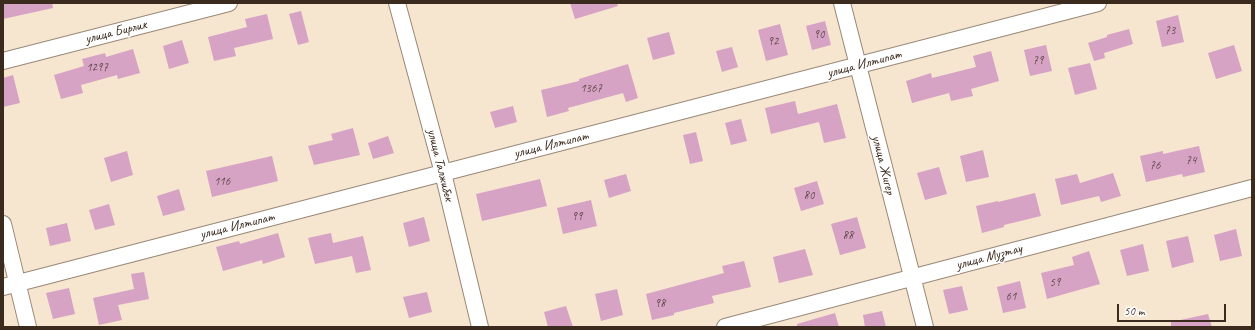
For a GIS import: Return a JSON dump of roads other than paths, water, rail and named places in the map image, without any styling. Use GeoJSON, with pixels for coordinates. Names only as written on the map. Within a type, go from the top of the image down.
{"type":"FeatureCollection","features":[{"type":"Feature","properties":{"kind":"street","name":"улица Бирлик"},"geometry":{"type":"LineString","coordinates":[[3,61],[229,3]]}},
{"type":"Feature","properties":{"kind":"street","name":"улица Талжибек"},"geometry":{"type":"LineString","coordinates":[[397,3],[443,173],[480,327]]}},
{"type":"Feature","properties":{"kind":"street","name":"улица Жигер"},"geometry":{"type":"LineString","coordinates":[[842,3],[925,327]]}},
{"type":"Feature","properties":{"kind":"street","name":"улица Илтипат"},"geometry":{"type":"LineString","coordinates":[[10,285],[1098,3]]}},
{"type":"Feature","properties":{"kind":"street","name":"улица Музтау"},"geometry":{"type":"LineString","coordinates":[[725,327],[1252,188]]}},
{"type":"Feature","properties":{"kind":"street"},"geometry":{"type":"LineString","coordinates":[[3,224],[10,285],[28,327]]}}]}
